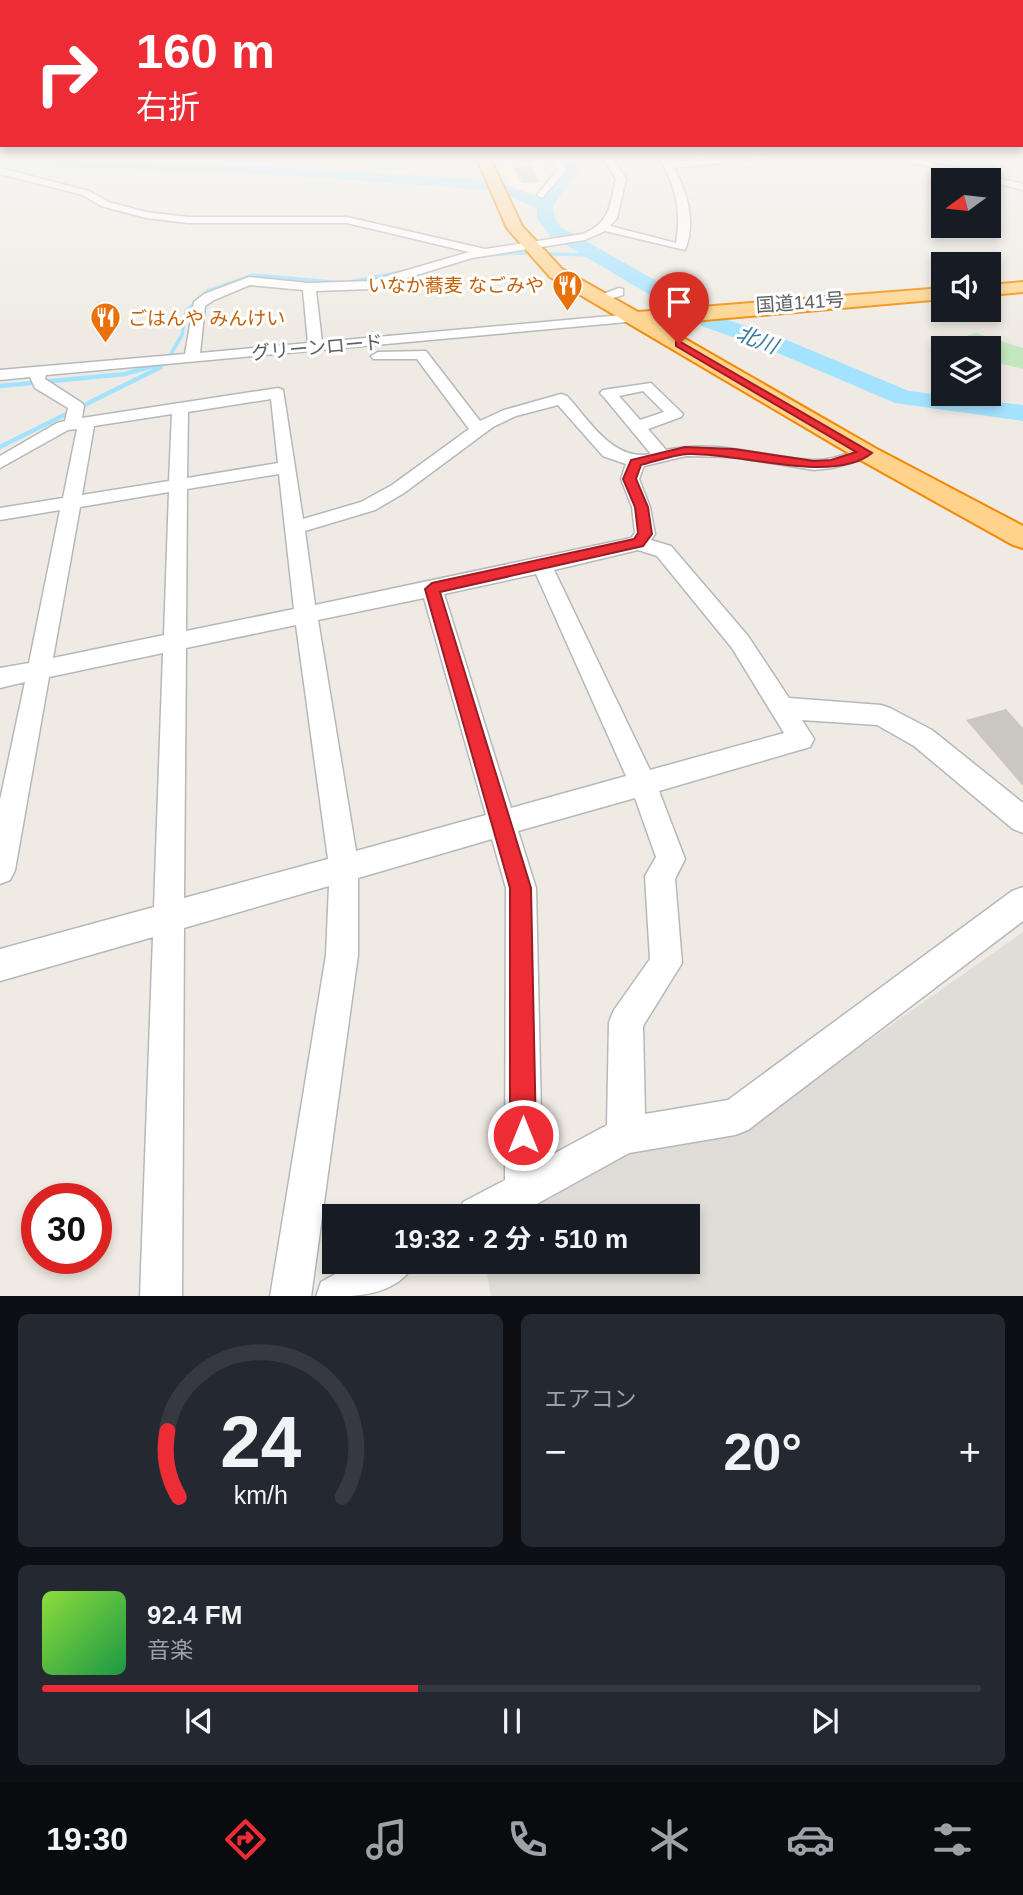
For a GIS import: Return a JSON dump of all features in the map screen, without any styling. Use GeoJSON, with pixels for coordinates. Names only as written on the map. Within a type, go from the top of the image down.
{"type":"FeatureCollection","features":[{"type":"Feature","properties":{"kind":"highway"},"geometry":{"type":"LineString","coordinates":[[509,214],[529,247],[556,273],[596,299],[866,453],[1023,538]]}},
{"type":"Feature","properties":{"kind":"highway"},"geometry":{"type":"LineString","coordinates":[[1001,289],[1023,287]]}},
{"type":"Feature","properties":{"kind":"highway","name":"国道141号"},"geometry":{"type":"LineString","coordinates":[[633,318],[931,294]]}},
{"type":"Feature","properties":{"kind":"street"},"geometry":{"type":"LineString","coordinates":[[144,214],[188,220],[347,220],[390,228],[458,247],[492,251]]}},
{"type":"Feature","properties":{"kind":"street"},"geometry":{"type":"LineString","coordinates":[[192,358],[198,305],[209,298],[256,281],[309,288],[371,285],[470,255],[585,237],[603,227],[613,214]]}},
{"type":"Feature","properties":{"kind":"street"},"geometry":{"type":"LineString","coordinates":[[603,227],[681,248],[687,214]]}},
{"type":"Feature","properties":{"kind":"street"},"geometry":{"type":"LineString","coordinates":[[309,288],[315,347]]}},
{"type":"Feature","properties":{"kind":"street"},"geometry":{"type":"LineString","coordinates":[[596,299],[619,292]]}},
{"type":"Feature","properties":{"kind":"street","name":"グリーンロード"},"geometry":{"type":"LineString","coordinates":[[0,375],[633,318]]}},
{"type":"Feature","properties":{"kind":"street"},"geometry":{"type":"LineString","coordinates":[[254,353],[257,360],[421,354],[478,430]]}},
{"type":"Feature","properties":{"kind":"street"},"geometry":{"type":"LineString","coordinates":[[0,870],[72,502],[80,423],[76,406],[40,386],[37,379],[40,371]]}},
{"type":"Feature","properties":{"kind":"street"},"geometry":{"type":"LineString","coordinates":[[0,463],[63,426],[278,393],[306,615],[344,867],[342,956],[290,1296]]}},
{"type":"Feature","properties":{"kind":"street"},"geometry":{"type":"LineString","coordinates":[[295,528],[368,506],[398,489],[478,430],[510,413],[561,398],[610,452],[636,462],[685,451],[734,452],[814,465],[866,453]]}},
{"type":"Feature","properties":{"kind":"street"},"geometry":{"type":"LineString","coordinates":[[161,1296],[180,407]]}},
{"type":"Feature","properties":{"kind":"street"},"geometry":{"type":"LineString","coordinates":[[637,427],[662,456]]}},
{"type":"Feature","properties":{"kind":"street"},"geometry":{"type":"LineString","coordinates":[[636,462],[629,479],[642,507],[645,534],[638,543]]}},
{"type":"Feature","properties":{"kind":"street"},"geometry":{"type":"LineString","coordinates":[[0,513],[287,467]]}},
{"type":"Feature","properties":{"kind":"street"},"geometry":{"type":"LineString","coordinates":[[0,678],[542,566],[638,543],[664,551],[740,642],[801,739],[0,965]]}},
{"type":"Feature","properties":{"kind":"street"},"geometry":{"type":"LineString","coordinates":[[542,566],[642,782],[671,859],[660,876],[666,963],[626,1022],[627,1111],[624,1136]]}},
{"type":"Feature","properties":{"kind":"street"},"geometry":{"type":"LineString","coordinates":[[432,589],[521,888],[524,1191]]}},
{"type":"Feature","properties":{"kind":"street"},"geometry":{"type":"LineString","coordinates":[[781,708],[881,715],[923,738],[1023,820]]}},
{"type":"Feature","properties":{"kind":"street"},"geometry":{"type":"LineString","coordinates":[[500,1204],[624,1136],[735,1117],[1023,902]]}},
{"type":"Feature","properties":{"kind":"street"},"geometry":{"type":"LineString","coordinates":[[338,1296],[375,1274]]}},
{"type":"Feature","properties":{"kind":"shaded area"},"geometry":{"type":"Polygon","coordinates":[[[1023,932],[1023,1296],[491,1296],[487,1274],[700,1274],[700,1204],[526,1204],[599,1161],[748,1126],[1023,932]]]}},
{"type":"Feature","properties":{"kind":"green space"},"geometry":{"type":"Polygon","coordinates":[[[1001,341],[1023,348],[1023,369],[1001,364],[1001,341]]]}},
{"type":"Feature","properties":{"kind":"building"},"geometry":{"type":"Polygon","coordinates":[[[1006,709],[1023,728],[1023,786],[966,720],[1006,709]]]}},
{"type":"Feature","properties":{"kind":"waterway","name":"北川"},"geometry":{"type":"LineString","coordinates":[[546,214],[555,231],[712,322],[781,346],[904,398],[1023,413]]}},
{"type":"Feature","properties":{"kind":"waterway"},"geometry":{"type":"LineString","coordinates":[[481,256],[515,253],[594,255]]}},
{"type":"Feature","properties":{"kind":"waterway"},"geometry":{"type":"LineString","coordinates":[[165,364],[182,335],[186,311],[208,291],[253,275],[344,283],[405,271]]}},
{"type":"Feature","properties":{"kind":"waterway"},"geometry":{"type":"LineString","coordinates":[[0,386],[125,374],[166,362]]}},
{"type":"Feature","properties":{"kind":"waterway"},"geometry":{"type":"LineString","coordinates":[[0,447],[161,367]]}},
{"type":"Feature","properties":{"kind":"place","name":"いなか蕎麦 なごみや"},"geometry":{"type":"Point","coordinates":[567,312]}},
{"type":"Feature","properties":{"kind":"place","name":"ごはんや みんけい"},"geometry":{"type":"Point","coordinates":[105,345]}},
{"type":"Feature","properties":{"kind":"route"},"geometry":{"type":"LineString","coordinates":[[523,1135],[521,888],[432,589],[638,543],[645,534],[642,507],[629,479],[636,462],[685,451],[734,452],[814,465],[866,453],[679,344]]}}]}
